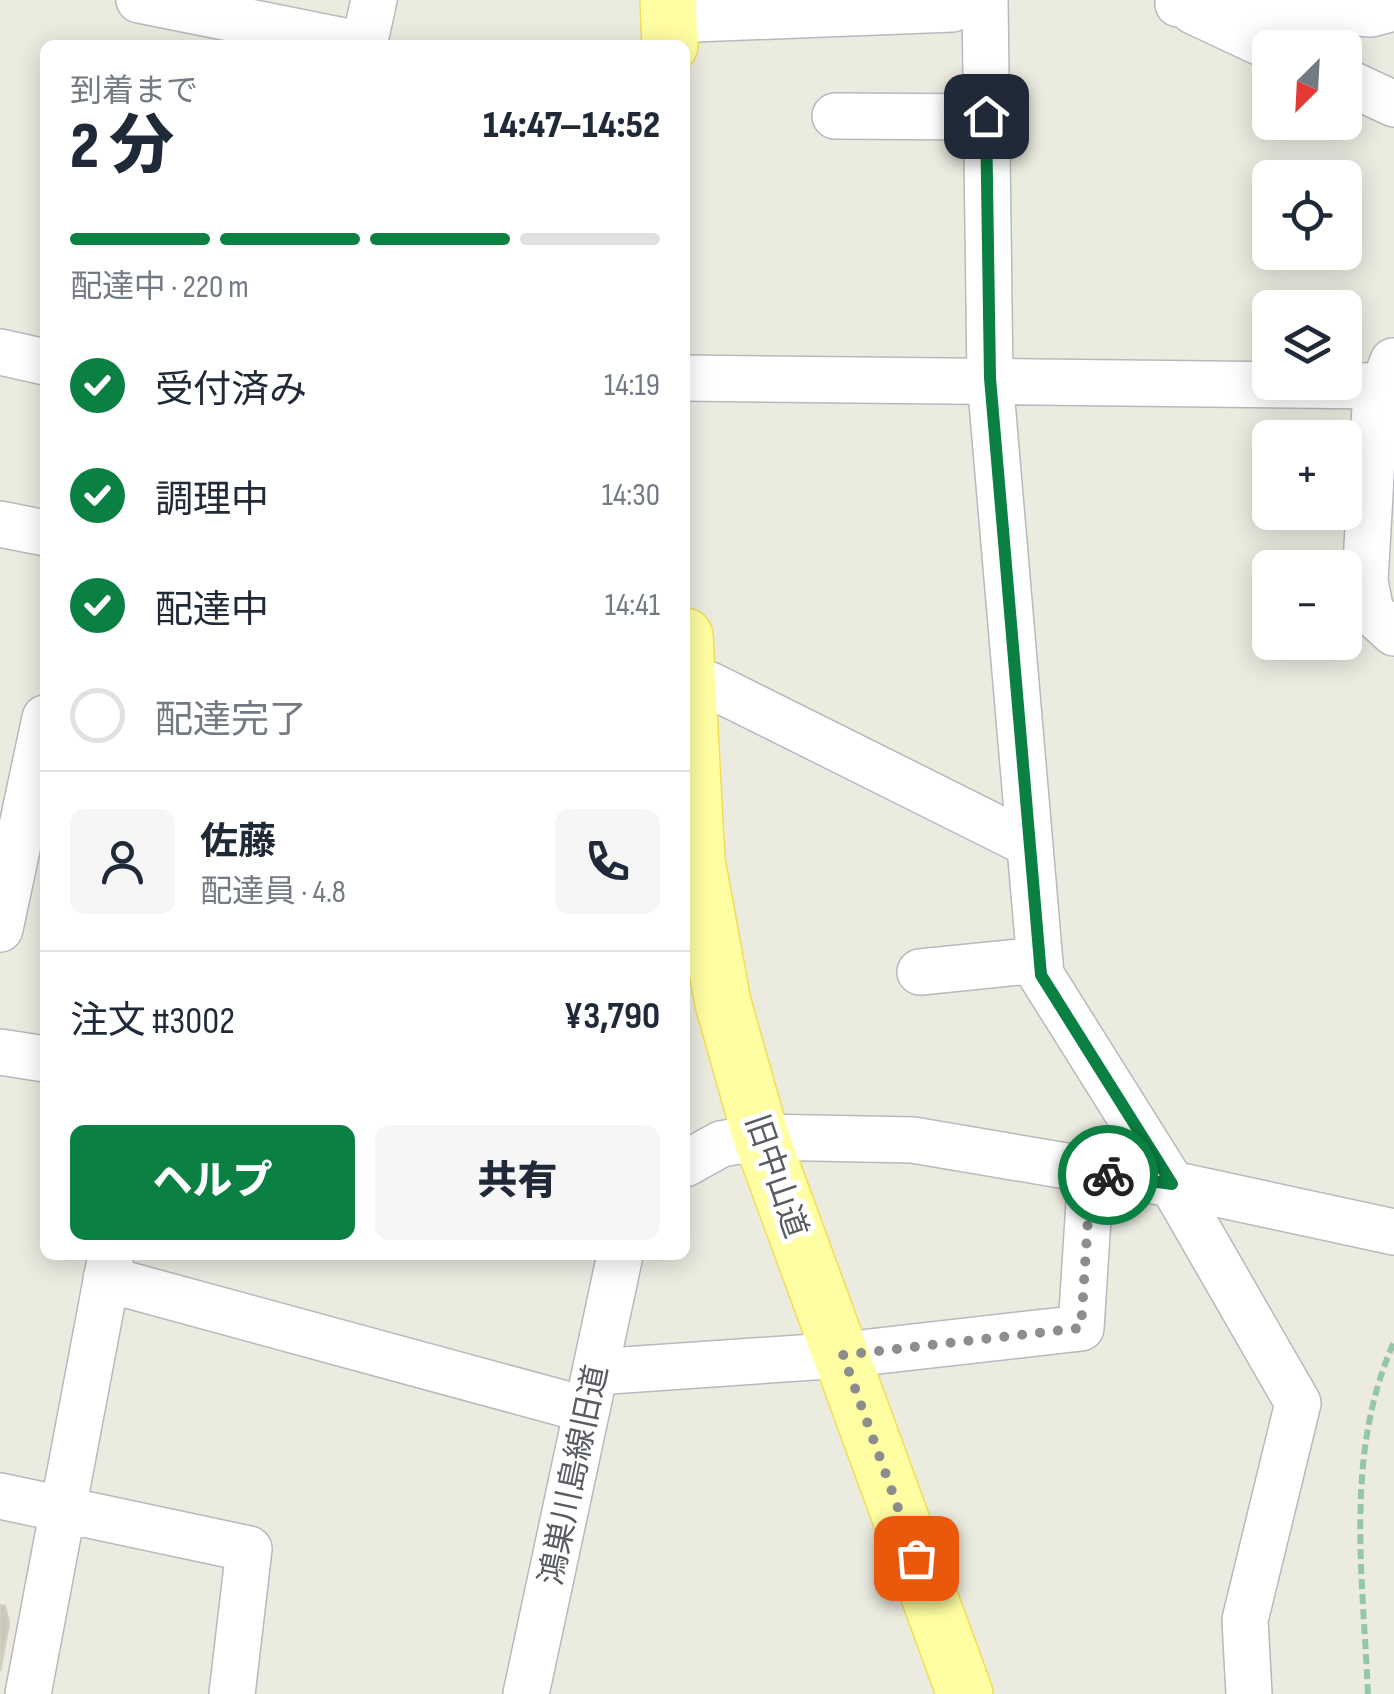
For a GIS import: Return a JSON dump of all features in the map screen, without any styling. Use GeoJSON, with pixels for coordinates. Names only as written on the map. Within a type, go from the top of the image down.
{"type":"FeatureCollection","features":[{"type":"Feature","properties":{"kind":"main road","name":"旧中山道"},"geometry":{"type":"LineString","coordinates":[[690,746],[697,861],[710,952],[760,1137],[965,1694]]}},
{"type":"Feature","properties":{"kind":"street"},"geometry":{"type":"LineString","coordinates":[[139,0],[339,40]]}},
{"type":"Feature","properties":{"kind":"street"},"geometry":{"type":"LineString","coordinates":[[365,40],[374,0]]}},
{"type":"Feature","properties":{"kind":"street"},"geometry":{"type":"LineString","coordinates":[[1174,2],[1371,14],[1394,8]]}},
{"type":"Feature","properties":{"kind":"street"},"geometry":{"type":"LineString","coordinates":[[1174,2],[1252,39]]}},
{"type":"Feature","properties":{"kind":"street"},"geometry":{"type":"LineString","coordinates":[[669,22],[969,4],[986,116],[990,378],[1041,975],[1172,1184],[1298,1403],[1245,1620],[1249,1694]]}},
{"type":"Feature","properties":{"kind":"street"},"geometry":{"type":"LineString","coordinates":[[1362,89],[1394,104]]}},
{"type":"Feature","properties":{"kind":"street"},"geometry":{"type":"LineString","coordinates":[[834,116],[986,116]]}},
{"type":"Feature","properties":{"kind":"street"},"geometry":{"type":"LineString","coordinates":[[0,352],[40,361]]}},
{"type":"Feature","properties":{"kind":"street"},"geometry":{"type":"LineString","coordinates":[[690,378],[1387,373],[1365,581],[1371,612],[1394,633]]}},
{"type":"Feature","properties":{"kind":"street"},"geometry":{"type":"LineString","coordinates":[[0,524],[40,532]]}},
{"type":"Feature","properties":{"kind":"street"},"geometry":{"type":"LineString","coordinates":[[690,681],[710,685],[1029,844]]}},
{"type":"Feature","properties":{"kind":"street"},"geometry":{"type":"LineString","coordinates":[[0,928],[40,741]]}},
{"type":"Feature","properties":{"kind":"street"},"geometry":{"type":"LineString","coordinates":[[920,972],[1040,960]]}},
{"type":"Feature","properties":{"kind":"street"},"geometry":{"type":"LineString","coordinates":[[0,1052],[40,1059]]}},
{"type":"Feature","properties":{"kind":"street"},"geometry":{"type":"LineString","coordinates":[[690,1161],[721,1144],[760,1137],[913,1140],[1172,1184],[1394,1232]]}},
{"type":"Feature","properties":{"kind":"street"},"geometry":{"type":"LineString","coordinates":[[28,1694],[60,1507],[109,1267],[591,1391],[843,1355],[1081,1328],[1091,1172]]}},
{"type":"Feature","properties":{"kind":"street","name":"鴻巣川島線旧道"},"geometry":{"type":"LineString","coordinates":[[526,1694],[619,1260]]}},
{"type":"Feature","properties":{"kind":"street"},"geometry":{"type":"LineString","coordinates":[[0,1496],[249,1550],[232,1694]]}},
{"type":"Feature","properties":{"kind":"path"},"geometry":{"type":"LineString","coordinates":[[1368,1694],[1359,1489],[1371,1407],[1394,1342]]}},
{"type":"Feature","properties":{"kind":"building"},"geometry":{"type":"Polygon","coordinates":[[[0,1605],[5,1606],[9,1623],[0,1671],[0,1605]]]}},
{"type":"Feature","properties":{"kind":"way so far"},"geometry":{"type":"LineString","coordinates":[[916,1558],[843,1355],[1081,1328],[1091,1172],[1108,1175]]}},
{"type":"Feature","properties":{"kind":"route"},"geometry":{"type":"LineString","coordinates":[[986,116],[990,378],[1041,975],[1172,1184],[1108,1175]]}}]}
